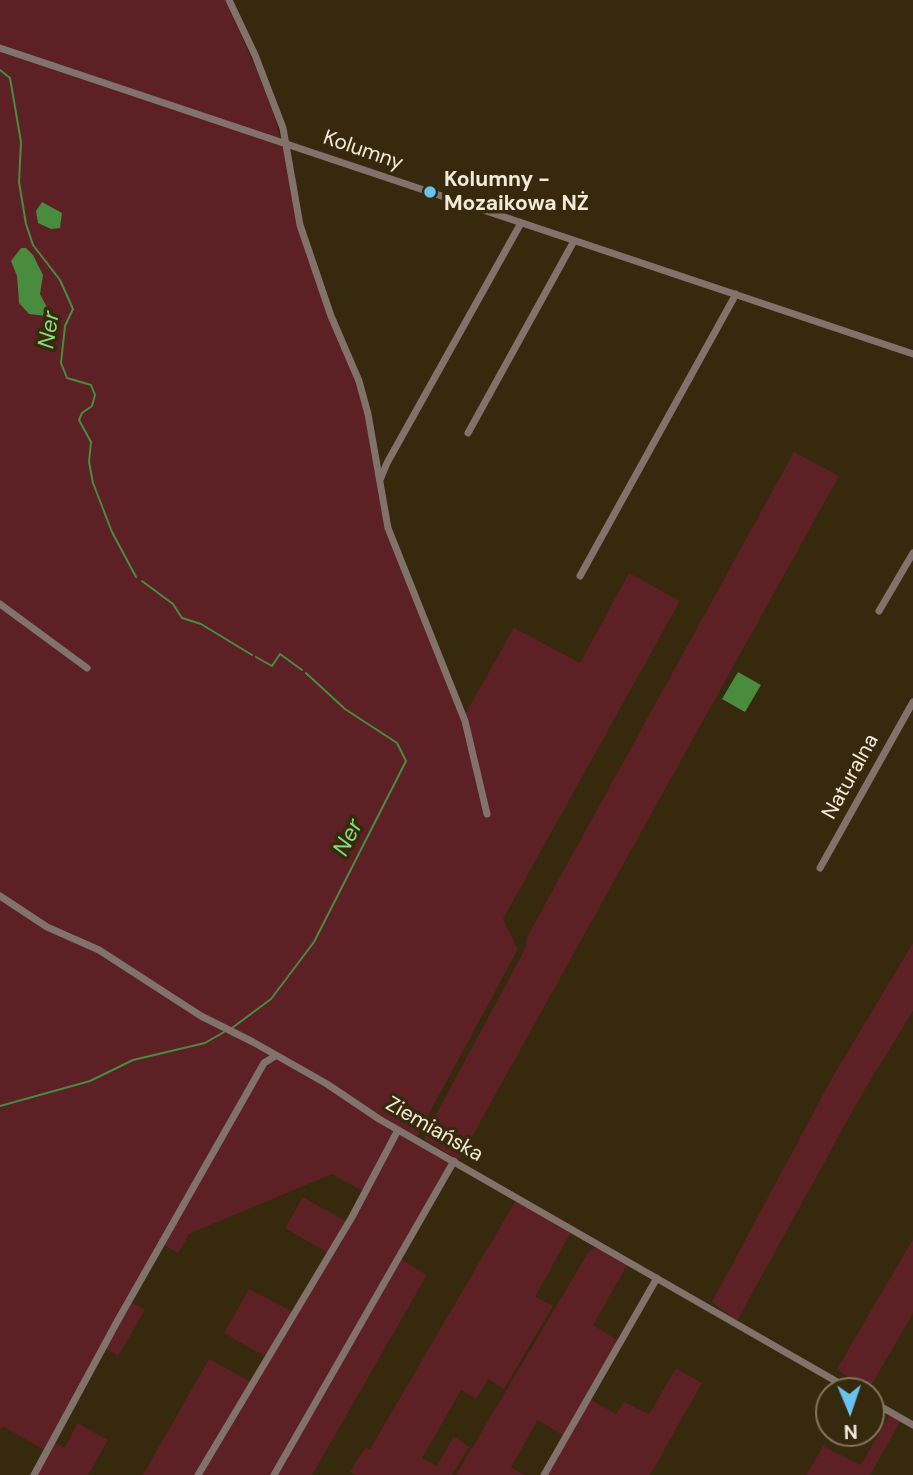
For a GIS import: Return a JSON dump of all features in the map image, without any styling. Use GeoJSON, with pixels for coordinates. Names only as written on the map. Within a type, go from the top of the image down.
{"type":"FeatureCollection","features":[{"type":"Feature","properties":{"kind":"street"},"geometry":{"type":"LineString","coordinates":[[229,0],[272,96],[286,143],[300,225],[331,316],[359,381],[390,534],[465,721],[487,814]]}},
{"type":"Feature","properties":{"kind":"street","name":"Kolumny"},"geometry":{"type":"LineString","coordinates":[[0,48],[913,354]]}},
{"type":"Feature","properties":{"kind":"street"},"geometry":{"type":"LineString","coordinates":[[380,481],[387,463],[521,223]]}},
{"type":"Feature","properties":{"kind":"street"},"geometry":{"type":"LineString","coordinates":[[468,433],[574,241]]}},
{"type":"Feature","properties":{"kind":"street"},"geometry":{"type":"LineString","coordinates":[[580,576],[736,294]]}},
{"type":"Feature","properties":{"kind":"street"},"geometry":{"type":"LineString","coordinates":[[879,611],[913,553]]}},
{"type":"Feature","properties":{"kind":"street"},"geometry":{"type":"LineString","coordinates":[[0,604],[87,668]]}},
{"type":"Feature","properties":{"kind":"street","name":"Naturalna"},"geometry":{"type":"LineString","coordinates":[[820,868],[913,702]]}},
{"type":"Feature","properties":{"kind":"street","name":"Ziemiańska"},"geometry":{"type":"LineString","coordinates":[[0,896],[47,927],[99,950],[201,1016],[275,1056],[398,1130],[829,1377]]}},
{"type":"Feature","properties":{"kind":"street"},"geometry":{"type":"LineString","coordinates":[[34,1475],[118,1320],[264,1063],[275,1056]]}},
{"type":"Feature","properties":{"kind":"street"},"geometry":{"type":"LineString","coordinates":[[198,1475],[352,1217],[398,1130]]}},
{"type":"Feature","properties":{"kind":"street"},"geometry":{"type":"LineString","coordinates":[[274,1475],[454,1161]]}},
{"type":"Feature","properties":{"kind":"street"},"geometry":{"type":"LineString","coordinates":[[544,1475],[657,1278]]}},
{"type":"Feature","properties":{"kind":"street"},"geometry":{"type":"LineString","coordinates":[[885,1409],[913,1425]]}},
{"type":"Feature","properties":{"kind":"shaded area"},"geometry":{"type":"Polygon","coordinates":[[[0,0],[225,0],[274,109],[278,133],[287,152],[296,214],[360,392],[385,518],[464,716],[514,628],[580,663],[629,573],[680,601],[503,919],[518,949],[416,1138],[455,1165],[402,1260],[427,1275],[312,1475],[200,1475],[364,1192],[332,1174],[189,1234],[178,1253],[163,1245],[44,1450],[3,1426],[0,1430],[0,0]]]}},
{"type":"Feature","properties":{"kind":"shaded area"},"geometry":{"type":"Polygon","coordinates":[[[42,202],[62,213],[60,228],[51,229],[38,223],[36,211],[42,202]]]}},
{"type":"Feature","properties":{"kind":"shaded area"},"geometry":{"type":"Polygon","coordinates":[[[21,248],[26,248],[33,255],[43,275],[40,294],[49,311],[46,316],[29,314],[19,303],[17,276],[11,261],[21,248]]]}},
{"type":"Feature","properties":{"kind":"shaded area"},"geometry":{"type":"Polygon","coordinates":[[[794,452],[839,476],[459,1160],[425,1140],[425,1135],[525,949],[527,937],[794,452]]]}},
{"type":"Feature","properties":{"kind":"shaded area"},"geometry":{"type":"Polygon","coordinates":[[[738,672],[761,685],[745,712],[722,699],[738,672]]]}},
{"type":"Feature","properties":{"kind":"shaded area"},"geometry":{"type":"Polygon","coordinates":[[[913,943],[913,1011],[863,1092],[737,1321],[712,1302],[832,1078],[913,943]]]}},
{"type":"Feature","properties":{"kind":"shaded area"},"geometry":{"type":"Polygon","coordinates":[[[303,1197],[347,1222],[328,1253],[285,1228],[303,1197]]]}},
{"type":"Feature","properties":{"kind":"shaded area"},"geometry":{"type":"Polygon","coordinates":[[[516,1200],[571,1232],[535,1297],[553,1306],[504,1389],[488,1379],[476,1399],[461,1390],[422,1458],[437,1466],[454,1436],[469,1447],[452,1475],[356,1475],[350,1472],[365,1448],[370,1449],[516,1200]]]}},
{"type":"Feature","properties":{"kind":"shaded area"},"geometry":{"type":"Polygon","coordinates":[[[913,1239],[913,1313],[876,1377],[847,1377],[837,1369],[913,1239]]]}},
{"type":"Feature","properties":{"kind":"shaded area"},"geometry":{"type":"Polygon","coordinates":[[[597,1247],[627,1265],[593,1325],[620,1342],[564,1436],[538,1420],[511,1467],[524,1475],[456,1475],[589,1251],[597,1247]]]}},
{"type":"Feature","properties":{"kind":"shaded area"},"geometry":{"type":"Polygon","coordinates":[[[249,1289],[293,1312],[266,1357],[224,1333],[249,1289]]]}},
{"type":"Feature","properties":{"kind":"shaded area"},"geometry":{"type":"Polygon","coordinates":[[[131,1302],[145,1310],[118,1356],[104,1348],[131,1302]]]}},
{"type":"Feature","properties":{"kind":"shaded area"},"geometry":{"type":"Polygon","coordinates":[[[209,1359],[251,1382],[196,1475],[143,1475],[209,1359]]]}},
{"type":"Feature","properties":{"kind":"shaded area"},"geometry":{"type":"Polygon","coordinates":[[[676,1368],[702,1383],[650,1475],[546,1475],[590,1399],[616,1414],[624,1402],[649,1414],[676,1368]]]}},
{"type":"Feature","properties":{"kind":"shaded area"},"geometry":{"type":"Polygon","coordinates":[[[890,1414],[901,1420],[870,1475],[806,1475],[822,1447],[861,1465],[871,1447],[885,1447],[885,1423],[890,1414]]]}},
{"type":"Feature","properties":{"kind":"shaded area"},"geometry":{"type":"Polygon","coordinates":[[[78,1423],[108,1440],[88,1475],[36,1475],[52,1441],[64,1448],[78,1423]]]}},
{"type":"Feature","properties":{"kind":"waterway","name":"Ner"},"geometry":{"type":"LineString","coordinates":[[0,70],[10,78],[21,142],[19,182],[26,224],[33,245],[60,280],[73,309],[65,326],[61,363],[67,378],[91,385],[95,395],[92,406],[82,413],[79,420],[91,442],[89,462],[93,483],[112,532],[136,577]]}},
{"type":"Feature","properties":{"kind":"waterway","name":"Ner"},"geometry":{"type":"LineString","coordinates":[[142,581],[173,604],[182,618],[201,624],[252,655]]}},
{"type":"Feature","properties":{"kind":"waterway","name":"Ner"},"geometry":{"type":"LineString","coordinates":[[256,657],[272,666],[280,654],[302,670]]}},
{"type":"Feature","properties":{"kind":"waterway","name":"Ner"},"geometry":{"type":"LineString","coordinates":[[232,1028],[271,999],[314,942],[406,761],[397,743],[345,709],[306,673]]}},
{"type":"Feature","properties":{"kind":"waterway","name":"Ner"},"geometry":{"type":"LineString","coordinates":[[0,1106],[90,1081],[133,1060],[205,1043],[224,1032]]}},
{"type":"Feature","properties":{"kind":"place","name":"Kolumny - Mozaikowa NŻ"},"geometry":{"type":"Point","coordinates":[430,192]}}]}
